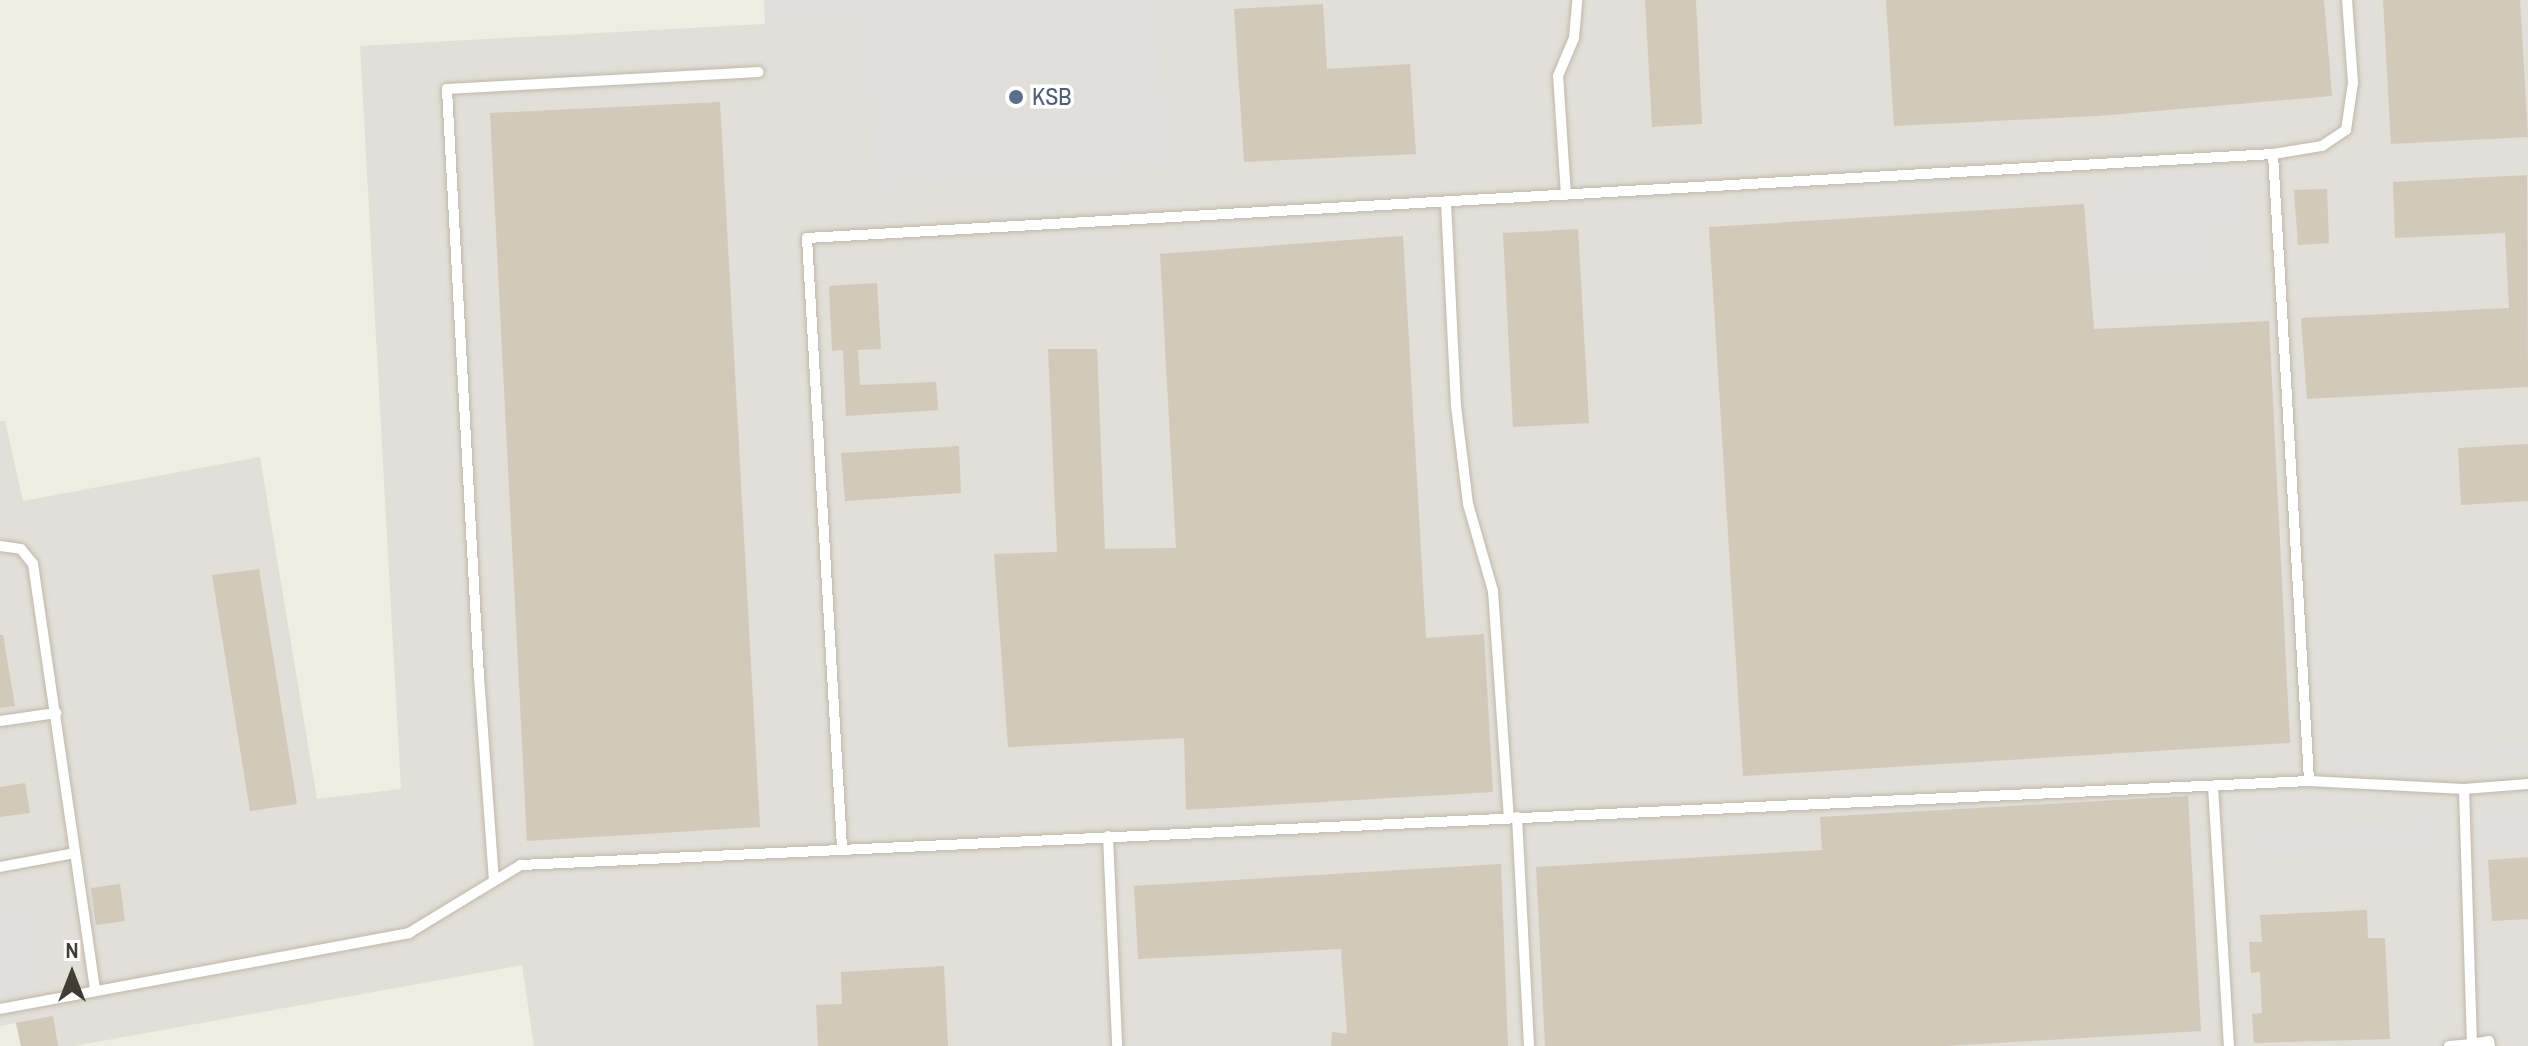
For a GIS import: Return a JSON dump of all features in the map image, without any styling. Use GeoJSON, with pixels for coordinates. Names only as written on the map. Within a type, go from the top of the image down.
{"type":"FeatureCollection","features":[{"type":"Feature","properties":{"kind":"lane"},"geometry":{"type":"LineString","coordinates":[[1566,195],[1558,76],[1574,38],[1577,0]]}},
{"type":"Feature","properties":{"kind":"lane"},"geometry":{"type":"LineString","coordinates":[[842,847],[807,238],[2273,154],[2322,146],[2346,130],[2353,83],[2347,0]]}},
{"type":"Feature","properties":{"kind":"lane"},"geometry":{"type":"LineString","coordinates":[[494,881],[478,661],[447,89],[759,72]]}},
{"type":"Feature","properties":{"kind":"lane"},"geometry":{"type":"LineString","coordinates":[[2273,154],[2309,781]]}},
{"type":"Feature","properties":{"kind":"lane"},"geometry":{"type":"LineString","coordinates":[[1446,202],[1456,406],[1468,504],[1493,591],[1529,1046]]}},
{"type":"Feature","properties":{"kind":"lane"},"geometry":{"type":"LineString","coordinates":[[0,546],[21,549],[33,564],[95,991]]}},
{"type":"Feature","properties":{"kind":"lane"},"geometry":{"type":"LineString","coordinates":[[0,721],[56,713]]}},
{"type":"Feature","properties":{"kind":"lane"},"geometry":{"type":"LineString","coordinates":[[0,1009],[409,933],[521,865],[842,847],[2309,781],[2464,789],[2528,784]]}},
{"type":"Feature","properties":{"kind":"lane"},"geometry":{"type":"LineString","coordinates":[[2213,786],[2229,1046]]}},
{"type":"Feature","properties":{"kind":"lane"},"geometry":{"type":"LineString","coordinates":[[2464,789],[2472,1044]]}},
{"type":"Feature","properties":{"kind":"lane"},"geometry":{"type":"LineString","coordinates":[[1108,836],[1117,1046]]}},
{"type":"Feature","properties":{"kind":"lane"},"geometry":{"type":"LineString","coordinates":[[0,867],[75,853]]}},
{"type":"Feature","properties":{"kind":"lane"},"geometry":{"type":"LineString","coordinates":[[2449,1046],[2489,1041],[2490,1046]]}},
{"type":"Feature","properties":{"kind":"shaded area"},"geometry":{"type":"Polygon","coordinates":[[[764,0],[2528,0],[2528,1046],[534,1046],[522,965],[74,1046],[21,1046],[16,1023],[0,1026],[0,421],[5,421],[23,501],[260,457],[317,799],[401,789],[360,46],[765,24],[764,0]]]}},
{"type":"Feature","properties":{"kind":"shaded area","name":"KSB"},"geometry":{"type":"Polygon","coordinates":[[[764,0],[1159,0],[1172,171],[872,193],[859,18],[766,24],[764,0]]]}},
{"type":"Feature","properties":{"kind":"shaded area"},"geometry":{"type":"Polygon","coordinates":[[[2238,172],[2241,224],[2209,226],[2212,278],[2097,284],[2091,180],[2238,172]]]}},
{"type":"Feature","properties":{"kind":"shaded area"},"geometry":{"type":"Polygon","coordinates":[[[2528,739],[2528,764],[2331,774],[2329,750],[2528,739]]]}},
{"type":"Feature","properties":{"kind":"shaded area"},"geometry":{"type":"Polygon","coordinates":[[[2528,815],[2528,852],[2477,855],[2475,818],[2528,815]]]}},
{"type":"Feature","properties":{"kind":"shaded area"},"geometry":{"type":"Polygon","coordinates":[[[2441,816],[2443,852],[2252,862],[2251,826],[2441,816]]]}},
{"type":"Feature","properties":{"kind":"shaded area"},"geometry":{"type":"Polygon","coordinates":[[[32,896],[48,987],[0,996],[0,902],[32,896]]]}},
{"type":"Feature","properties":{"kind":"building"},"geometry":{"type":"Polygon","coordinates":[[[1645,0],[1696,0],[1702,124],[1652,127],[1645,0]]]}},
{"type":"Feature","properties":{"kind":"building"},"geometry":{"type":"Polygon","coordinates":[[[1886,0],[2324,0],[2332,96],[2097,116],[1894,126],[1886,0]]]}},
{"type":"Feature","properties":{"kind":"building"},"geometry":{"type":"Polygon","coordinates":[[[2383,0],[2520,0],[2528,137],[2391,144],[2383,0]]]}},
{"type":"Feature","properties":{"kind":"building"},"geometry":{"type":"Polygon","coordinates":[[[1323,4],[1327,69],[1410,64],[1416,154],[1244,162],[1234,9],[1323,4]]]}},
{"type":"Feature","properties":{"kind":"building"},"geometry":{"type":"Polygon","coordinates":[[[720,102],[760,827],[527,841],[490,113],[720,102]]]}},
{"type":"Feature","properties":{"kind":"building"},"geometry":{"type":"Polygon","coordinates":[[[2527,175],[2528,387],[2307,399],[2301,318],[2509,308],[2505,233],[2395,238],[2393,182],[2527,175]]]}},
{"type":"Feature","properties":{"kind":"building"},"geometry":{"type":"Polygon","coordinates":[[[2327,189],[2329,243],[2298,245],[2294,190],[2327,189]]]}},
{"type":"Feature","properties":{"kind":"building"},"geometry":{"type":"Polygon","coordinates":[[[2084,204],[2094,329],[2269,321],[2290,743],[1743,776],[1709,227],[2084,204]]]}},
{"type":"Feature","properties":{"kind":"building"},"geometry":{"type":"Polygon","coordinates":[[[1578,229],[1589,423],[1513,427],[1503,233],[1578,229]]]}},
{"type":"Feature","properties":{"kind":"building"},"geometry":{"type":"Polygon","coordinates":[[[1403,236],[1426,638],[1484,634],[1493,792],[1186,810],[1184,738],[1008,747],[994,554],[1057,552],[1048,349],[1097,349],[1105,549],[1176,548],[1160,254],[1403,236]]]}},
{"type":"Feature","properties":{"kind":"building"},"geometry":{"type":"Polygon","coordinates":[[[877,283],[881,349],[858,350],[860,385],[936,382],[938,410],[846,416],[843,350],[832,351],[829,286],[877,283]]]}},
{"type":"Feature","properties":{"kind":"building"},"geometry":{"type":"Polygon","coordinates":[[[2528,444],[2528,501],[2461,505],[2458,448],[2528,444]]]}},
{"type":"Feature","properties":{"kind":"building"},"geometry":{"type":"Polygon","coordinates":[[[959,446],[961,493],[845,501],[841,453],[959,446]]]}},
{"type":"Feature","properties":{"kind":"building"},"geometry":{"type":"Polygon","coordinates":[[[259,569],[297,804],[250,811],[212,575],[259,569]]]}},
{"type":"Feature","properties":{"kind":"building"},"geometry":{"type":"Polygon","coordinates":[[[0,635],[3,635],[15,706],[0,708],[0,635]]]}},
{"type":"Feature","properties":{"kind":"building"},"geometry":{"type":"Polygon","coordinates":[[[25,783],[30,813],[0,817],[0,787],[25,783]]]}},
{"type":"Feature","properties":{"kind":"building"},"geometry":{"type":"Polygon","coordinates":[[[2188,796],[2201,1031],[1945,1046],[1545,1046],[1536,867],[1822,850],[1820,817],[2188,796]]]}},
{"type":"Feature","properties":{"kind":"building"},"geometry":{"type":"Polygon","coordinates":[[[2528,857],[2528,919],[2492,921],[2488,860],[2528,857]]]}},
{"type":"Feature","properties":{"kind":"building"},"geometry":{"type":"Polygon","coordinates":[[[1501,864],[1508,1046],[1331,1046],[1332,1032],[1347,1034],[1341,949],[1138,959],[1134,886],[1501,864]]]}},
{"type":"Feature","properties":{"kind":"building"},"geometry":{"type":"Polygon","coordinates":[[[120,884],[125,921],[96,925],[91,888],[120,884]]]}},
{"type":"Feature","properties":{"kind":"building"},"geometry":{"type":"Polygon","coordinates":[[[2367,910],[2368,938],[2385,938],[2390,1039],[2254,1043],[2252,1014],[2262,1013],[2260,972],[2251,973],[2249,942],[2262,942],[2260,915],[2367,910]]]}},
{"type":"Feature","properties":{"kind":"building"},"geometry":{"type":"Polygon","coordinates":[[[944,966],[948,1046],[818,1046],[816,1005],[842,1004],[841,972],[944,966]]]}},
{"type":"Feature","properties":{"kind":"building"},"geometry":{"type":"Polygon","coordinates":[[[53,1016],[58,1046],[21,1046],[16,1023],[53,1016]]]}},
{"type":"Feature","properties":{"kind":"place","name":"KSB"},"geometry":{"type":"Point","coordinates":[1016,97]}}]}
